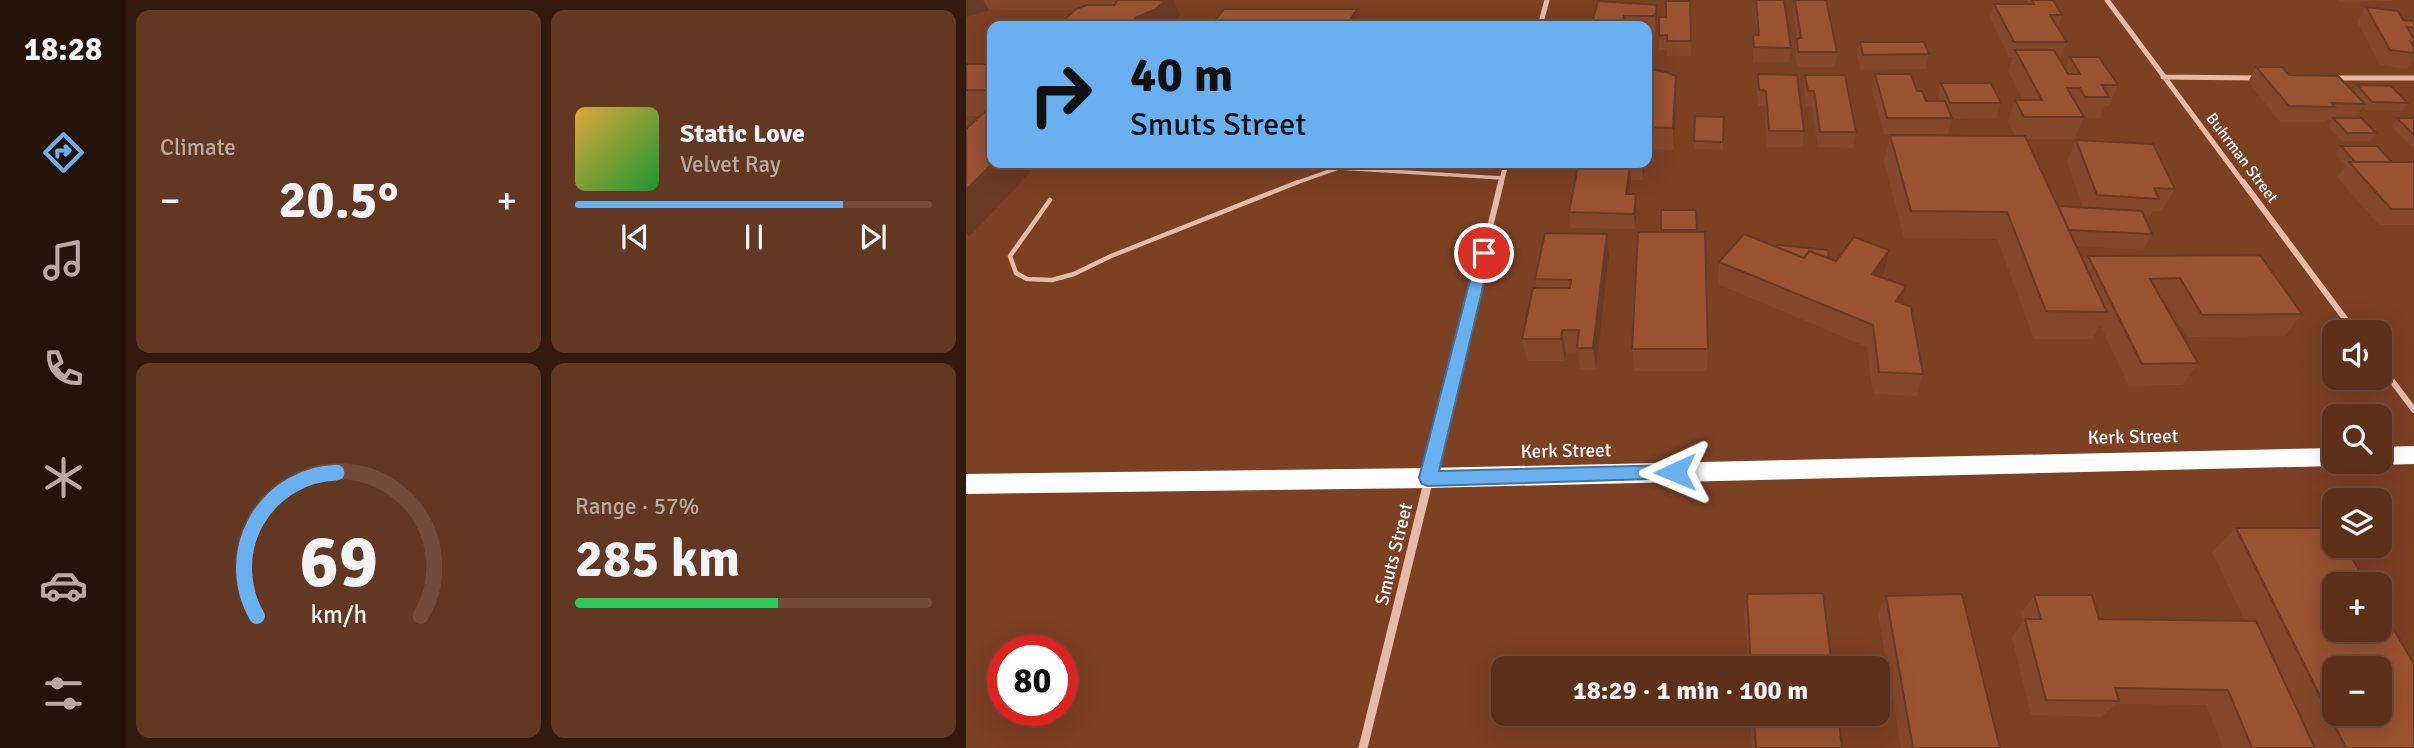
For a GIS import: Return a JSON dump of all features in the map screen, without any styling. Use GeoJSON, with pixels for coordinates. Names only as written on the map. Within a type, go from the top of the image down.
{"type":"FeatureCollection","features":[{"type":"Feature","properties":{"kind":"highway"},"geometry":{"type":"LineString","coordinates":[[2392,456],[2414,455]]}},
{"type":"Feature","properties":{"kind":"highway","name":"Kerk Street"},"geometry":{"type":"LineString","coordinates":[[966,484],[1428,478],[2322,457]]}},
{"type":"Feature","properties":{"kind":"street"},"geometry":{"type":"LineString","coordinates":[[1541,21],[1547,0]]}},
{"type":"Feature","properties":{"kind":"street","name":"Buhrman Street"},"geometry":{"type":"LineString","coordinates":[[2107,0],[2347,320]]}},
{"type":"Feature","properties":{"kind":"street"},"geometry":{"type":"LineString","coordinates":[[2163,77],[2261,78]]}},
{"type":"Feature","properties":{"kind":"street"},"geometry":{"type":"LineString","coordinates":[[2330,78],[2414,78]]}},
{"type":"Feature","properties":{"kind":"street","name":"Smuts Street"},"geometry":{"type":"LineString","coordinates":[[1363,748],[1505,168]]}},
{"type":"Feature","properties":{"kind":"street"},"geometry":{"type":"LineString","coordinates":[[2392,381],[2414,410]]}},
{"type":"Feature","properties":{"kind":"lane"},"geometry":{"type":"LineString","coordinates":[[1050,200],[1010,257],[1016,273],[1027,279],[1052,280],[1074,274],[1259,195],[1338,168],[1502,178]]}},
{"type":"Feature","properties":{"kind":"building"},"geometry":{"type":"Polygon","coordinates":[[[1118,0],[1163,2],[1156,9],[1132,21],[1063,21],[1076,9],[1087,5],[1114,5],[1118,0]]]}},
{"type":"Feature","properties":{"kind":"building"},"geometry":{"type":"Polygon","coordinates":[[[1756,0],[1784,0],[1791,48],[1754,47],[1753,35],[1759,35],[1756,0]]]}},
{"type":"Feature","properties":{"kind":"building"},"geometry":{"type":"Polygon","coordinates":[[[1795,0],[1826,0],[1837,52],[1798,52],[1797,39],[1801,38],[1795,0]]]}},
{"type":"Feature","properties":{"kind":"building"},"geometry":{"type":"Polygon","coordinates":[[[2032,0],[2053,0],[2062,15],[2050,15],[2067,42],[2014,42],[1994,4],[2034,4],[2032,0]]]}},
{"type":"Feature","properties":{"kind":"building"},"geometry":{"type":"Polygon","coordinates":[[[1598,1],[1657,5],[1655,16],[1624,16],[1624,21],[1592,21],[1598,1]]]}},
{"type":"Feature","properties":{"kind":"building"},"geometry":{"type":"Polygon","coordinates":[[[1666,1],[1690,1],[1691,41],[1667,41],[1667,35],[1659,36],[1659,17],[1666,17],[1666,1]]]}},
{"type":"Feature","properties":{"kind":"building"},"geometry":{"type":"Polygon","coordinates":[[[2366,7],[2398,11],[2403,20],[2414,21],[2414,28],[2407,27],[2414,39],[2414,43],[2411,42],[2414,53],[2390,50],[2366,7]]]}},
{"type":"Feature","properties":{"kind":"building"},"geometry":{"type":"Polygon","coordinates":[[[1224,9],[1357,9],[1349,21],[1214,21],[1224,9]]]}},
{"type":"Feature","properties":{"kind":"building"},"geometry":{"type":"Polygon","coordinates":[[[1860,42],[1924,42],[1929,54],[1863,55],[1860,42]]]}},
{"type":"Feature","properties":{"kind":"building"},"geometry":{"type":"Polygon","coordinates":[[[2015,50],[2054,50],[2068,74],[2080,74],[2070,57],[2099,57],[2118,85],[2102,85],[2109,97],[2085,97],[2080,88],[2067,88],[2084,117],[2024,117],[2015,100],[2042,100],[2015,50]]]}},
{"type":"Feature","properties":{"kind":"building"},"geometry":{"type":"Polygon","coordinates":[[[966,64],[987,64],[987,92],[966,90],[966,64]]]}},
{"type":"Feature","properties":{"kind":"building"},"geometry":{"type":"Polygon","coordinates":[[[2256,67],[2282,67],[2289,75],[2338,76],[2365,104],[2332,103],[2335,107],[2289,106],[2256,67]]]}},
{"type":"Feature","properties":{"kind":"building"},"geometry":{"type":"Polygon","coordinates":[[[1652,70],[1676,76],[1673,128],[1652,127],[1652,70]]]}},
{"type":"Feature","properties":{"kind":"building"},"geometry":{"type":"Polygon","coordinates":[[[1758,74],[1797,75],[1804,131],[1769,131],[1766,91],[1759,90],[1758,74]]]}},
{"type":"Feature","properties":{"kind":"building"},"geometry":{"type":"Polygon","coordinates":[[[1875,74],[1911,74],[1917,91],[1922,91],[1926,101],[1945,101],[1952,118],[1887,118],[1875,74]]]}},
{"type":"Feature","properties":{"kind":"building"},"geometry":{"type":"Polygon","coordinates":[[[1805,75],[1845,75],[1856,132],[1820,132],[1814,91],[1808,91],[1805,75]]]}},
{"type":"Feature","properties":{"kind":"building"},"geometry":{"type":"Polygon","coordinates":[[[1941,83],[1991,83],[2001,103],[1950,103],[1941,83]]]}},
{"type":"Feature","properties":{"kind":"building"},"geometry":{"type":"Polygon","coordinates":[[[2357,85],[2391,86],[2408,103],[2372,102],[2357,85]]]}},
{"type":"Feature","properties":{"kind":"building"},"geometry":{"type":"Polygon","coordinates":[[[987,110],[988,168],[966,190],[966,129],[987,110]]]}},
{"type":"Feature","properties":{"kind":"building"},"geometry":{"type":"Polygon","coordinates":[[[1695,116],[1724,117],[1723,142],[1694,141],[1695,116]]]}},
{"type":"Feature","properties":{"kind":"building"},"geometry":{"type":"Polygon","coordinates":[[[2333,118],[2361,118],[2376,133],[2347,133],[2333,118]]]}},
{"type":"Feature","properties":{"kind":"building"},"geometry":{"type":"Polygon","coordinates":[[[2397,118],[2414,118],[2414,135],[2397,118]]]}},
{"type":"Feature","properties":{"kind":"building"},"geometry":{"type":"Polygon","coordinates":[[[1890,135],[2025,136],[2107,312],[2046,311],[2007,212],[1911,211],[1890,135]]]}},
{"type":"Feature","properties":{"kind":"building"},"geometry":{"type":"Polygon","coordinates":[[[2076,140],[2153,144],[2175,189],[2154,188],[2159,199],[2097,195],[2076,140]]]}},
{"type":"Feature","properties":{"kind":"building"},"geometry":{"type":"Polygon","coordinates":[[[2341,146],[2377,146],[2392,162],[2355,162],[2341,146]]]}},
{"type":"Feature","properties":{"kind":"building"},"geometry":{"type":"Polygon","coordinates":[[[2349,162],[2414,162],[2414,209],[2391,209],[2349,162]]]}},
{"type":"Feature","properties":{"kind":"building"},"geometry":{"type":"Polygon","coordinates":[[[1578,168],[1630,168],[1626,194],[1636,194],[1634,214],[1569,212],[1578,168]]]}},
{"type":"Feature","properties":{"kind":"building"},"geometry":{"type":"Polygon","coordinates":[[[2058,206],[2142,211],[2152,234],[2069,230],[2058,206]]]}},
{"type":"Feature","properties":{"kind":"building"},"geometry":{"type":"Polygon","coordinates":[[[1661,210],[1696,210],[1697,230],[1661,230],[1661,210]]]}},
{"type":"Feature","properties":{"kind":"building"},"geometry":{"type":"Polygon","coordinates":[[[1638,232],[1705,232],[1708,349],[1632,349],[1638,232]]]}},
{"type":"Feature","properties":{"kind":"building"},"geometry":{"type":"Polygon","coordinates":[[[1545,233],[1607,234],[1593,348],[1577,348],[1579,330],[1562,330],[1561,339],[1522,339],[1533,288],[1570,288],[1571,280],[1535,279],[1545,233]]]}},
{"type":"Feature","properties":{"kind":"building"},"geometry":{"type":"Polygon","coordinates":[[[1744,234],[1804,258],[1809,251],[1836,261],[1854,237],[1889,250],[1872,274],[1906,286],[1896,301],[1911,307],[1923,374],[1879,372],[1873,325],[1719,262],[1744,234]]]}},
{"type":"Feature","properties":{"kind":"building"},"geometry":{"type":"Polygon","coordinates":[[[1777,245],[1828,250],[1829,258],[1809,251],[1804,258],[1777,245]]]}},
{"type":"Feature","properties":{"kind":"building"},"geometry":{"type":"Polygon","coordinates":[[[2260,255],[2302,314],[2202,315],[2180,278],[2150,279],[2198,363],[2142,364],[2088,256],[2260,255]]]}},
{"type":"Feature","properties":{"kind":"building"},"geometry":{"type":"Polygon","coordinates":[[[2236,528],[2322,528],[2322,558],[2352,558],[2360,572],[2322,572],[2322,642],[2392,642],[2392,626],[2414,664],[2414,748],[2346,748],[2335,726],[2392,726],[2392,656],[2322,656],[2322,700],[2236,528]]]}},
{"type":"Feature","properties":{"kind":"building"},"geometry":{"type":"Polygon","coordinates":[[[1823,593],[1831,656],[1750,656],[1747,594],[1823,593]]]}},
{"type":"Feature","properties":{"kind":"building"},"geometry":{"type":"Polygon","coordinates":[[[1962,594],[2000,748],[1913,748],[1886,596],[1962,594]]]}},
{"type":"Feature","properties":{"kind":"building"},"geometry":{"type":"Polygon","coordinates":[[[2034,595],[2092,595],[2099,619],[2256,621],[2315,748],[2252,748],[2228,690],[2115,688],[2119,701],[2046,700],[2025,619],[2041,619],[2034,595]]]}},
{"type":"Feature","properties":{"kind":"building"},"geometry":{"type":"Polygon","coordinates":[[[1755,726],[1839,726],[1842,748],[1756,748],[1755,726]]]}},
{"type":"Feature","properties":{"kind":"route"},"geometry":{"type":"LineString","coordinates":[[1484,253],[1428,478],[1675,472]]}}]}
